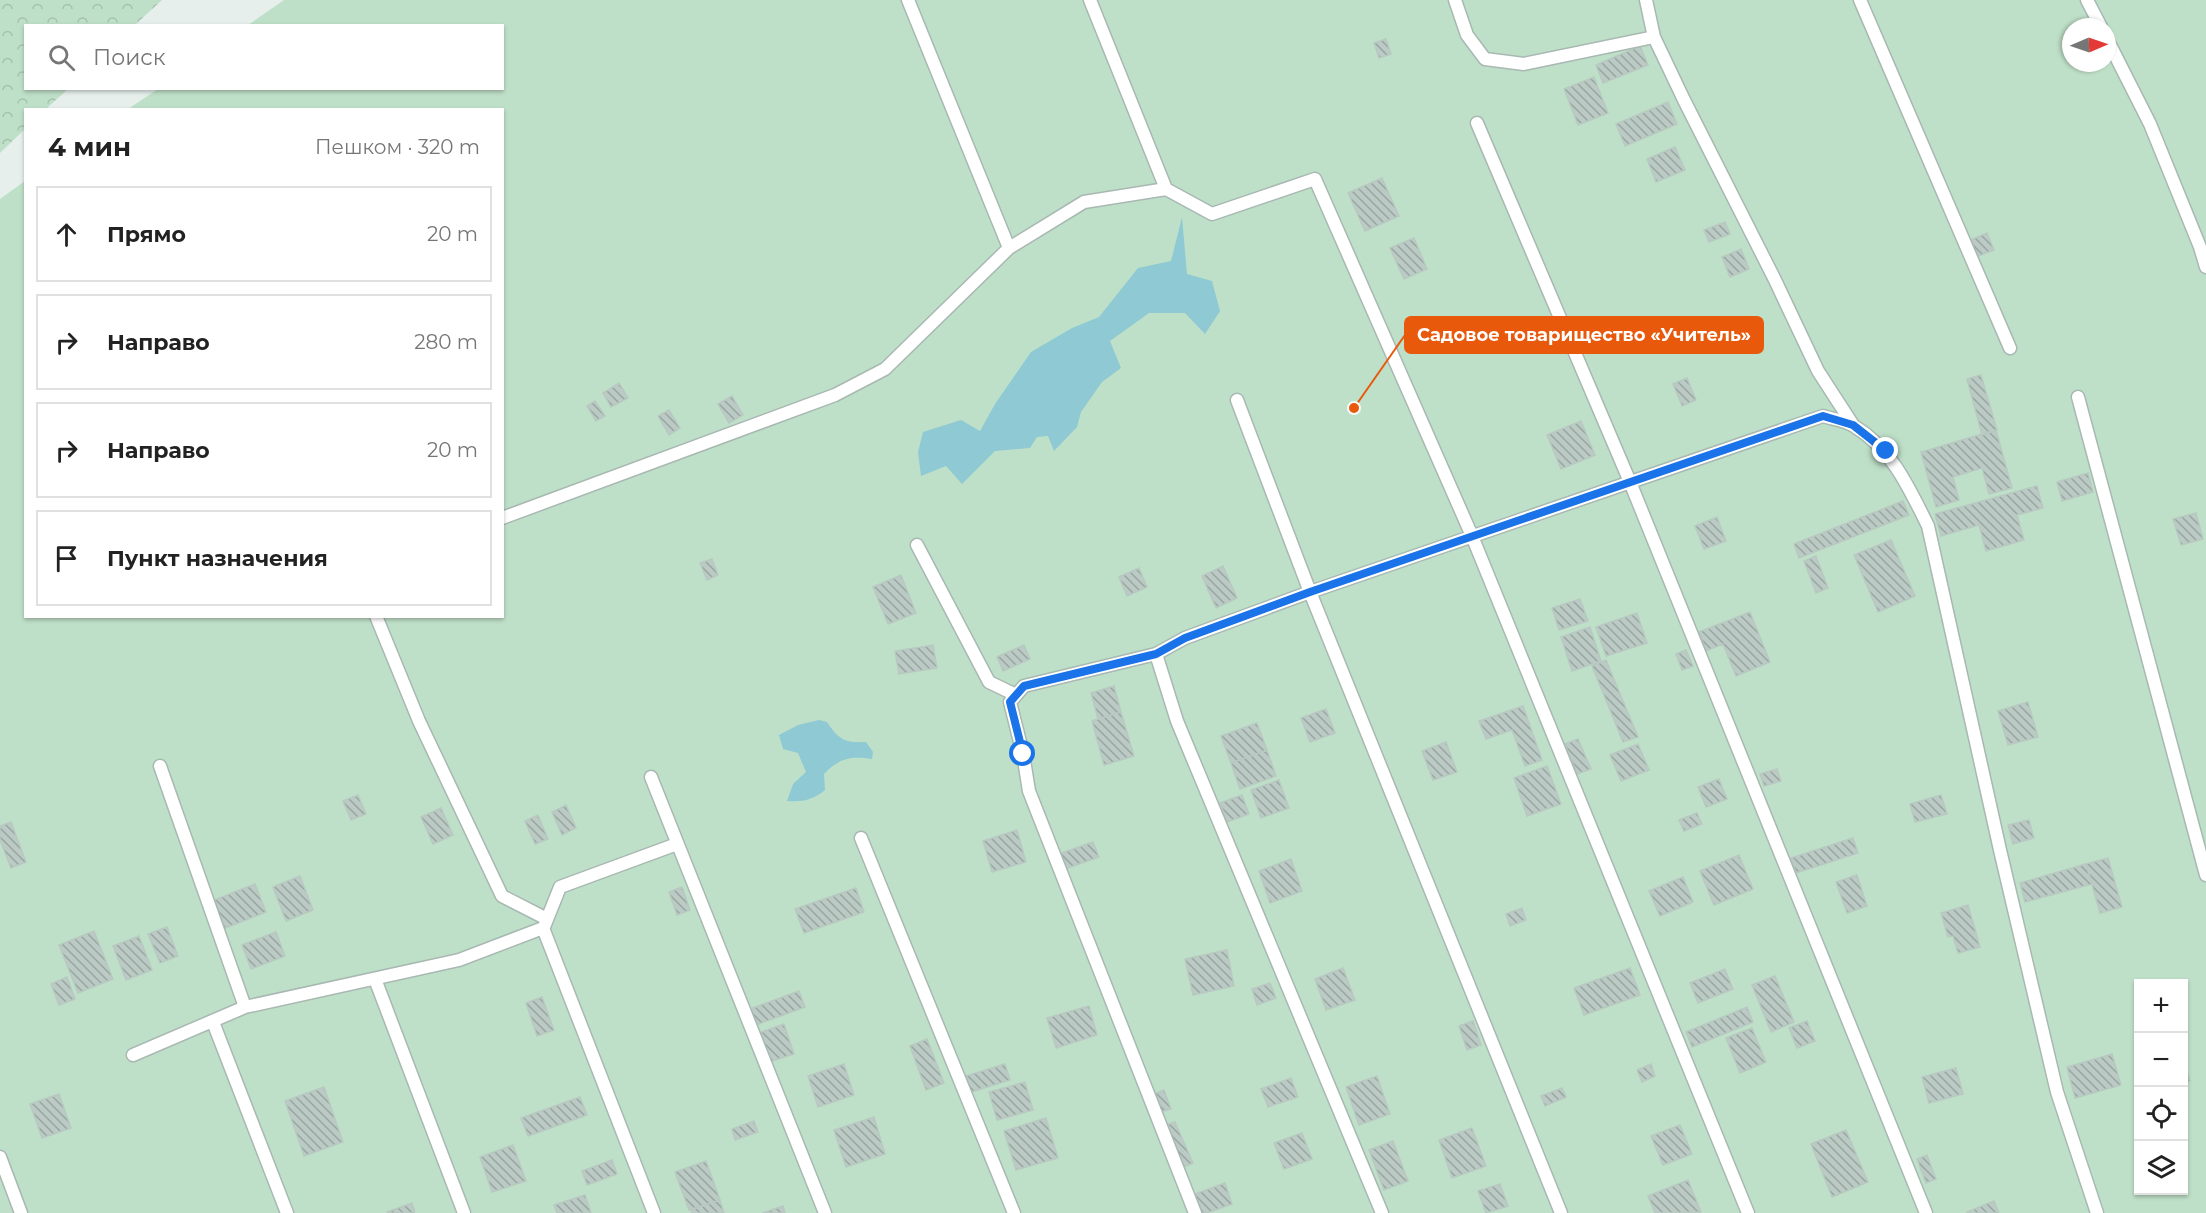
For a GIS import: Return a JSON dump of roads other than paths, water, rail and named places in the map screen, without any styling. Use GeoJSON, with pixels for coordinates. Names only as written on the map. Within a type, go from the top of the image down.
{"type":"FeatureCollection","features":[{"type":"Feature","properties":{"kind":"lane"},"geometry":{"type":"LineString","coordinates":[[908,0],[1009,248]]}},
{"type":"Feature","properties":{"kind":"lane"},"geometry":{"type":"LineString","coordinates":[[1090,0],[1166,189]]}},
{"type":"Feature","properties":{"kind":"lane"},"geometry":{"type":"LineString","coordinates":[[1455,0],[1467,35],[1485,59],[1524,64],[1654,37]]}},
{"type":"Feature","properties":{"kind":"lane"},"geometry":{"type":"LineString","coordinates":[[1646,0],[1654,37],[1683,100],[1775,280],[1818,371],[1853,425],[1886,451],[1905,480],[1928,526],[2057,1092],[2097,1213]]}},
{"type":"Feature","properties":{"kind":"lane"},"geometry":{"type":"LineString","coordinates":[[1860,0],[2010,348]]}},
{"type":"Feature","properties":{"kind":"lane"},"geometry":{"type":"LineString","coordinates":[[2087,0],[2096,18]]}},
{"type":"Feature","properties":{"kind":"lane"},"geometry":{"type":"LineString","coordinates":[[2116,57],[2150,124],[2206,267]]}},
{"type":"Feature","properties":{"kind":"lane"},"geometry":{"type":"LineString","coordinates":[[1477,123],[1630,482],[1926,1213]]}},
{"type":"Feature","properties":{"kind":"lane"},"geometry":{"type":"LineString","coordinates":[[504,517],[835,395],[885,369],[1009,248],[1084,202],[1166,189],[1212,214],[1315,179],[1472,536],[1748,1213]]}},
{"type":"Feature","properties":{"kind":"lane"},"geometry":{"type":"LineString","coordinates":[[2078,397],[2206,875]]}},
{"type":"Feature","properties":{"kind":"lane"},"geometry":{"type":"LineString","coordinates":[[1237,400],[1310,592],[1562,1213]]}},
{"type":"Feature","properties":{"kind":"lane"},"geometry":{"type":"LineString","coordinates":[[1195,1213],[1029,791],[1023,754],[1010,702],[1024,686],[1156,654],[1185,638],[1310,592],[1823,416],[1853,425]]}},
{"type":"Feature","properties":{"kind":"lane"},"geometry":{"type":"LineString","coordinates":[[917,545],[989,682],[1016,695]]}},
{"type":"Feature","properties":{"kind":"lane"},"geometry":{"type":"LineString","coordinates":[[377,618],[420,721],[501,896],[545,924],[654,1213]]}},
{"type":"Feature","properties":{"kind":"lane"},"geometry":{"type":"LineString","coordinates":[[1156,654],[1178,721],[1382,1213]]}},
{"type":"Feature","properties":{"kind":"lane"},"geometry":{"type":"LineString","coordinates":[[160,766],[246,1007]]}},
{"type":"Feature","properties":{"kind":"lane"},"geometry":{"type":"LineString","coordinates":[[651,777],[825,1213]]}},
{"type":"Feature","properties":{"kind":"lane"},"geometry":{"type":"LineString","coordinates":[[861,838],[1014,1213]]}},
{"type":"Feature","properties":{"kind":"lane"},"geometry":{"type":"LineString","coordinates":[[133,1055],[246,1007],[459,960],[545,924],[560,887],[677,844]]}},
{"type":"Feature","properties":{"kind":"lane"},"geometry":{"type":"LineString","coordinates":[[375,979],[464,1213]]}},
{"type":"Feature","properties":{"kind":"lane"},"geometry":{"type":"LineString","coordinates":[[213,1022],[287,1213]]}},
{"type":"Feature","properties":{"kind":"lane"},"geometry":{"type":"LineString","coordinates":[[0,1157],[21,1213]]}},
{"type":"Feature","properties":{"kind":"water"},"geometry":{"type":"Polygon","coordinates":[[[1182,217],[1187,274],[1212,281],[1220,311],[1205,334],[1185,313],[1149,313],[1110,341],[1121,368],[1102,382],[1081,412],[1077,427],[1054,451],[1048,436],[1037,437],[1030,448],[995,451],[962,484],[946,466],[921,476],[918,452],[923,432],[961,420],[980,431],[995,404],[1031,352],[1072,328],[1099,317],[1138,268],[1171,261],[1182,217]]]}},
{"type":"Feature","properties":{"kind":"water"},"geometry":{"type":"Polygon","coordinates":[[[819,720],[827,722],[843,739],[866,742],[873,752],[872,759],[852,758],[840,761],[824,774],[825,790],[808,800],[787,801],[793,784],[806,772],[798,753],[783,749],[779,735],[798,725],[819,720]]]}},
{"type":"Feature","properties":{"kind":"place","name":"Садовое товарищество «Учитель»"},"geometry":{"type":"Point","coordinates":[1354,408]}}]}
